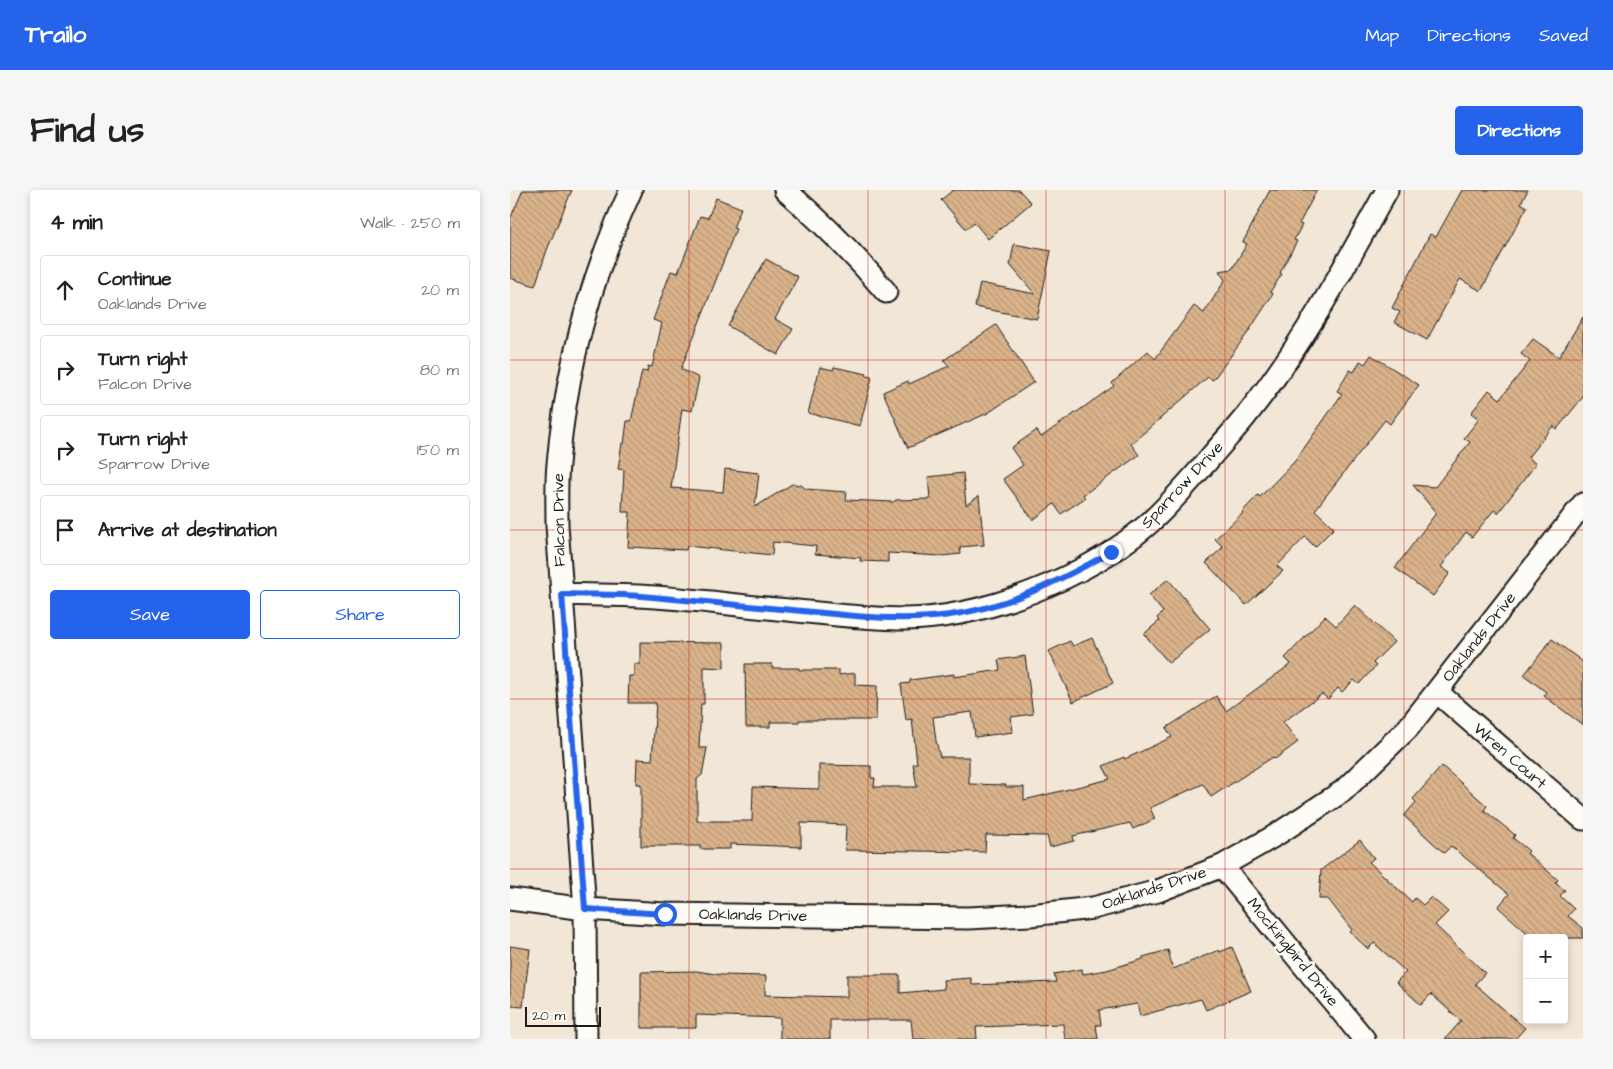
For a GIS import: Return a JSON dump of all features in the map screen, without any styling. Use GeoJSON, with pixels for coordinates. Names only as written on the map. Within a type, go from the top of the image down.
{"type":"FeatureCollection","features":[{"type":"Feature","properties":{"kind":"street","name":"Falcon Drive"},"geometry":{"type":"LineString","coordinates":[[586,1039],[585,909],[556,525],[558,466],[564,406],[582,326],[600,267],[621,210],[631,190]]}},
{"type":"Feature","properties":{"kind":"street"},"geometry":{"type":"LineString","coordinates":[[785,190],[856,258],[886,292]]}},
{"type":"Feature","properties":{"kind":"street","name":"Sparrow Drive"},"geometry":{"type":"LineString","coordinates":[[562,594],[640,596],[906,619],[951,615],[993,605],[1034,591],[1074,573],[1111,552],[1146,526],[1176,496],[1249,412],[1288,358],[1320,308],[1387,190]]}},
{"type":"Feature","properties":{"kind":"street","name":"Oaklands Drive"},"geometry":{"type":"LineString","coordinates":[[510,899],[585,909],[665,914],[968,918],[1030,915],[1102,905],[1158,891],[1222,866],[1276,835],[1343,790],[1408,728],[1583,504]]}},
{"type":"Feature","properties":{"kind":"street","name":"Wren Court"},"geometry":{"type":"LineString","coordinates":[[1437,692],[1583,819]]}},
{"type":"Feature","properties":{"kind":"street","name":"Mockingbird Drive"},"geometry":{"type":"LineString","coordinates":[[1222,866],[1364,1039]]}},
{"type":"Feature","properties":{"kind":"building"},"geometry":{"type":"Polygon","coordinates":[[[523,190],[572,190],[547,250],[535,286],[510,278],[510,219],[523,190]]]}},
{"type":"Feature","properties":{"kind":"building"},"geometry":{"type":"Polygon","coordinates":[[[953,190],[1019,190],[1031,203],[988,239],[974,222],[966,229],[941,200],[953,190]]]}},
{"type":"Feature","properties":{"kind":"building"},"geometry":{"type":"Polygon","coordinates":[[[1270,190],[1317,190],[1299,224],[1302,225],[1294,240],[1297,241],[1280,273],[1282,274],[1270,292],[1273,294],[1247,334],[1213,380],[1208,377],[1131,444],[1139,455],[1083,495],[1085,498],[1061,514],[1054,504],[1033,520],[1003,479],[1023,465],[1011,448],[1037,430],[1041,437],[1114,386],[1112,383],[1148,351],[1155,359],[1194,306],[1204,313],[1225,280],[1219,271],[1232,269],[1247,244],[1243,242],[1270,190]]]}},
{"type":"Feature","properties":{"kind":"building"},"geometry":{"type":"Polygon","coordinates":[[[1462,190],[1528,190],[1521,203],[1527,207],[1481,291],[1460,279],[1427,340],[1394,322],[1400,312],[1392,308],[1430,234],[1436,237],[1462,190]]]}},
{"type":"Feature","properties":{"kind":"building"},"geometry":{"type":"Polygon","coordinates":[[[716,198],[741,208],[733,228],[736,229],[681,369],[699,378],[692,411],[682,409],[671,488],[723,492],[725,469],[759,473],[755,507],[792,484],[801,485],[806,489],[847,492],[846,500],[893,502],[896,500],[930,499],[928,477],[963,473],[966,505],[979,496],[984,545],[960,547],[961,554],[941,556],[888,553],[888,562],[860,561],[861,558],[815,554],[816,546],[773,542],[772,555],[687,546],[686,550],[628,547],[630,512],[622,512],[624,470],[618,469],[627,421],[631,421],[642,371],[647,372],[648,366],[652,367],[662,323],[653,320],[671,271],[678,273],[700,216],[708,218],[716,198]]]}},
{"type":"Feature","properties":{"kind":"building"},"geometry":{"type":"Polygon","coordinates":[[[1014,244],[1051,251],[1037,319],[975,307],[980,283],[1035,294],[1010,265],[1014,244]]]}},
{"type":"Feature","properties":{"kind":"building"},"geometry":{"type":"Polygon","coordinates":[[[766,259],[798,277],[775,319],[793,329],[778,355],[728,326],[766,259]]]}},
{"type":"Feature","properties":{"kind":"building"},"geometry":{"type":"Polygon","coordinates":[[[1583,317],[1583,397],[1557,429],[1553,426],[1528,457],[1536,464],[1498,513],[1494,510],[1472,537],[1466,532],[1441,567],[1450,573],[1433,596],[1395,568],[1436,513],[1413,485],[1435,487],[1470,442],[1464,438],[1479,419],[1471,413],[1489,390],[1500,399],[1530,361],[1521,354],[1533,339],[1559,357],[1583,317]]]}},
{"type":"Feature","properties":{"kind":"building"},"geometry":{"type":"Polygon","coordinates":[[[996,325],[1034,382],[988,413],[908,448],[883,392],[908,381],[909,384],[949,366],[944,360],[996,325]]]}},
{"type":"Feature","properties":{"kind":"building"},"geometry":{"type":"Polygon","coordinates":[[[1371,355],[1419,385],[1390,424],[1385,420],[1315,510],[1334,528],[1315,547],[1305,537],[1277,566],[1283,571],[1246,605],[1206,563],[1223,547],[1215,539],[1295,461],[1342,394],[1337,391],[1350,370],[1354,372],[1360,361],[1365,364],[1371,355]]]}},
{"type":"Feature","properties":{"kind":"building"},"geometry":{"type":"Polygon","coordinates":[[[820,367],[833,370],[834,367],[867,374],[866,376],[872,377],[860,426],[808,413],[820,367]]]}},
{"type":"Feature","properties":{"kind":"building"},"geometry":{"type":"Polygon","coordinates":[[[1168,579],[1210,629],[1169,663],[1144,634],[1159,621],[1157,618],[1163,612],[1149,595],[1168,579]]]}},
{"type":"Feature","properties":{"kind":"building"},"geometry":{"type":"Polygon","coordinates":[[[1355,605],[1394,642],[1373,663],[1376,666],[1359,684],[1354,680],[1342,692],[1338,688],[1328,699],[1322,694],[1283,722],[1298,742],[1275,759],[1273,757],[1211,797],[1203,784],[1150,808],[1155,819],[1133,829],[1130,823],[1073,836],[1074,841],[1050,847],[1047,836],[986,835],[985,852],[845,850],[846,825],[801,823],[801,847],[730,844],[730,849],[700,849],[700,846],[641,846],[641,784],[636,784],[637,759],[652,760],[656,703],[628,703],[629,676],[634,676],[634,664],[640,664],[640,642],[724,643],[724,668],[704,667],[704,704],[701,704],[699,748],[707,748],[702,775],[697,779],[697,821],[752,821],[753,787],[819,789],[819,765],[871,766],[871,778],[875,778],[874,787],[917,787],[913,764],[917,763],[912,719],[906,720],[901,684],[910,683],[910,680],[954,674],[954,677],[1000,670],[998,660],[1025,656],[1033,714],[1011,717],[1013,732],[975,737],[972,712],[933,717],[940,757],[969,757],[969,784],[1024,787],[1024,800],[1110,779],[1103,766],[1124,757],[1125,759],[1172,737],[1166,728],[1216,696],[1226,711],[1291,664],[1285,658],[1325,616],[1336,626],[1355,605]]]}},
{"type":"Feature","properties":{"kind":"building"},"geometry":{"type":"Polygon","coordinates":[[[1092,638],[1113,683],[1073,702],[1049,651],[1070,641],[1073,646],[1092,638]]]}},
{"type":"Feature","properties":{"kind":"building"},"geometry":{"type":"Polygon","coordinates":[[[1552,639],[1583,662],[1583,725],[1544,696],[1546,692],[1524,675],[1552,639]]]}},
{"type":"Feature","properties":{"kind":"building"},"geometry":{"type":"Polygon","coordinates":[[[745,664],[772,664],[772,668],[799,668],[799,670],[839,670],[839,675],[855,673],[855,685],[877,686],[876,720],[799,720],[799,722],[770,722],[770,727],[746,727],[745,664]]]}},
{"type":"Feature","properties":{"kind":"building"},"geometry":{"type":"Polygon","coordinates":[[[1442,766],[1487,806],[1484,810],[1515,835],[1513,838],[1529,851],[1527,853],[1558,880],[1555,883],[1565,890],[1560,896],[1574,909],[1568,916],[1583,928],[1583,938],[1568,938],[1568,934],[1528,934],[1498,907],[1509,894],[1451,846],[1444,853],[1404,816],[1416,802],[1413,799],[1442,766]]]}},
{"type":"Feature","properties":{"kind":"building"},"geometry":{"type":"Polygon","coordinates":[[[1360,840],[1374,858],[1369,862],[1412,902],[1415,898],[1423,905],[1431,897],[1448,912],[1435,925],[1485,973],[1475,984],[1525,1028],[1515,1039],[1445,1039],[1461,1021],[1431,994],[1421,1005],[1396,982],[1406,972],[1374,943],[1368,949],[1350,932],[1352,930],[1328,899],[1319,899],[1321,870],[1360,840]]]}},
{"type":"Feature","properties":{"kind":"building"},"geometry":{"type":"Polygon","coordinates":[[[510,946],[530,949],[523,1007],[510,1006],[510,946]]]}},
{"type":"Feature","properties":{"kind":"building"},"geometry":{"type":"Polygon","coordinates":[[[1232,947],[1251,991],[1206,1010],[1201,999],[1140,1016],[1137,1004],[1099,1010],[1101,1025],[1096,1025],[1098,1039],[1065,1039],[1063,1024],[976,1027],[977,1039],[913,1039],[911,1020],[830,1020],[830,1039],[780,1039],[780,1018],[696,1015],[696,1028],[641,1028],[641,972],[696,971],[722,975],[766,976],[765,995],[847,997],[847,975],[900,975],[900,993],[944,989],[943,980],[971,978],[972,985],[1056,982],[1054,974],[1082,969],[1083,974],[1107,970],[1168,950],[1173,969],[1219,950],[1220,952],[1232,947]]]}},
{"type":"Feature","properties":{"kind":"route"},"geometry":{"type":"LineString","coordinates":[[665,914],[585,909],[562,594],[640,596],[906,619],[951,615],[993,605],[1034,591],[1074,573],[1111,552]]}}]}
